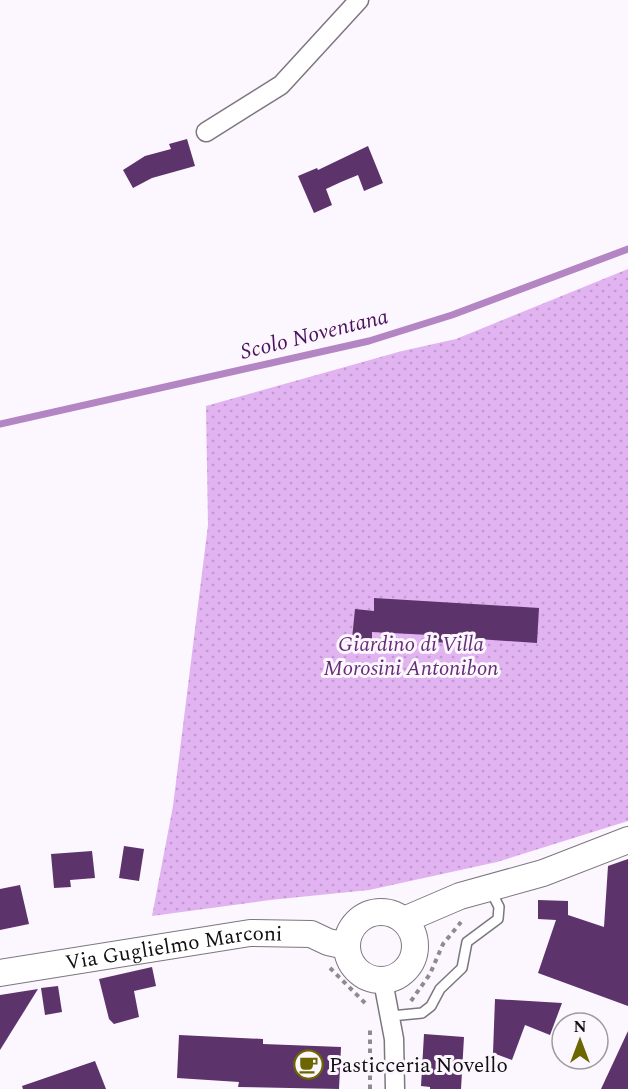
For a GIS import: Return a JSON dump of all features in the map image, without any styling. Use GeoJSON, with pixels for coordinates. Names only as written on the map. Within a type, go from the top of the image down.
{"type":"FeatureCollection","features":[{"type":"Feature","properties":{"kind":"street"},"geometry":{"type":"LineString","coordinates":[[206,132],[281,85],[359,0]]}},
{"type":"Feature","properties":{"kind":"street"},"geometry":{"type":"LineString","coordinates":[[404,920],[460,896],[543,873],[628,840]]}},
{"type":"Feature","properties":{"kind":"street"},"geometry":{"type":"LineString","coordinates":[[384,912],[404,920],[415,940],[415,952],[404,972],[383,981],[361,975],[348,957],[346,946],[354,925],[362,917],[384,912]]}},
{"type":"Feature","properties":{"kind":"street","name":"Via Guglielmo Marconi"},"geometry":{"type":"LineString","coordinates":[[0,973],[250,933],[311,934],[328,942],[346,946]]}},
{"type":"Feature","properties":{"kind":"street"},"geometry":{"type":"LineString","coordinates":[[383,981],[392,1016],[395,1089]]}},
{"type":"Feature","properties":{"kind":"lane"},"geometry":{"type":"LineString","coordinates":[[392,1016],[422,1013],[431,1006],[440,989],[462,968],[467,942],[498,919],[499,907],[490,888]]}},
{"type":"Feature","properties":{"kind":"path"},"geometry":{"type":"LineString","coordinates":[[410,1014],[410,1002],[414,993],[430,974],[446,939],[464,919]]}},
{"type":"Feature","properties":{"kind":"green space","name":"Giardino di Villa Morosini Antonibon"},"geometry":{"type":"Polygon","coordinates":[[[628,269],[628,821],[497,862],[369,890],[270,900],[152,916],[173,806],[208,525],[206,406],[402,351],[456,339],[628,269]]]}},
{"type":"Feature","properties":{"kind":"building"},"geometry":{"type":"Polygon","coordinates":[[[187,139],[195,166],[152,178],[133,188],[123,170],[145,156],[171,149],[169,144],[187,139]]]}},
{"type":"Feature","properties":{"kind":"building"},"geometry":{"type":"Polygon","coordinates":[[[368,146],[383,183],[364,191],[358,175],[341,182],[326,189],[332,205],[314,213],[298,176],[317,168],[318,170],[368,146]]]}},
{"type":"Feature","properties":{"kind":"building"},"geometry":{"type":"Polygon","coordinates":[[[374,598],[539,608],[537,643],[478,639],[478,644],[430,642],[430,635],[372,632],[372,640],[352,639],[355,609],[374,611],[374,598]]]}},
{"type":"Feature","properties":{"kind":"building"},"geometry":{"type":"Polygon","coordinates":[[[124,846],[144,849],[139,881],[119,878],[124,846]]]}},
{"type":"Feature","properties":{"kind":"building"},"geometry":{"type":"Polygon","coordinates":[[[92,851],[95,878],[70,880],[71,887],[54,888],[51,854],[92,851]]]}},
{"type":"Feature","properties":{"kind":"building"},"geometry":{"type":"Polygon","coordinates":[[[628,859],[628,1006],[538,973],[556,920],[538,919],[538,900],[568,901],[568,915],[604,927],[608,866],[628,859]]]}},
{"type":"Feature","properties":{"kind":"building"},"geometry":{"type":"Polygon","coordinates":[[[20,885],[29,924],[0,930],[0,889],[20,885]]]}},
{"type":"Feature","properties":{"kind":"building"},"geometry":{"type":"Polygon","coordinates":[[[152,967],[156,986],[134,991],[139,1017],[114,1024],[109,1019],[99,979],[152,967]]]}},
{"type":"Feature","properties":{"kind":"building"},"geometry":{"type":"Polygon","coordinates":[[[58,986],[62,1012],[45,1015],[41,988],[58,986]]]}},
{"type":"Feature","properties":{"kind":"building"},"geometry":{"type":"Polygon","coordinates":[[[38,989],[0,1050],[0,995],[38,989]]]}},
{"type":"Feature","properties":{"kind":"building"},"geometry":{"type":"Polygon","coordinates":[[[495,999],[562,1003],[559,1011],[550,1011],[550,1035],[525,1025],[512,1060],[493,1053],[495,999]]]}},
{"type":"Feature","properties":{"kind":"building"},"geometry":{"type":"Polygon","coordinates":[[[628,1031],[628,1089],[601,1089],[628,1031]]]}},
{"type":"Feature","properties":{"kind":"building"},"geometry":{"type":"Polygon","coordinates":[[[424,1034],[464,1037],[461,1089],[430,1089],[430,1087],[421,1086],[424,1034]]]}},
{"type":"Feature","properties":{"kind":"building"},"geometry":{"type":"Polygon","coordinates":[[[179,1035],[263,1039],[263,1044],[341,1047],[339,1089],[238,1087],[239,1082],[177,1078],[179,1035]]]}},
{"type":"Feature","properties":{"kind":"building"},"geometry":{"type":"Polygon","coordinates":[[[95,1061],[106,1089],[23,1089],[22,1086],[95,1061]]]}},
{"type":"Feature","properties":{"kind":"waterway","name":"Scolo Noventana"},"geometry":{"type":"LineString","coordinates":[[0,424],[369,341],[452,315],[628,249]]}},
{"type":"Feature","properties":{"kind":"place","name":"Pasticceria Novello"},"geometry":{"type":"Point","coordinates":[308,1065]}}]}
